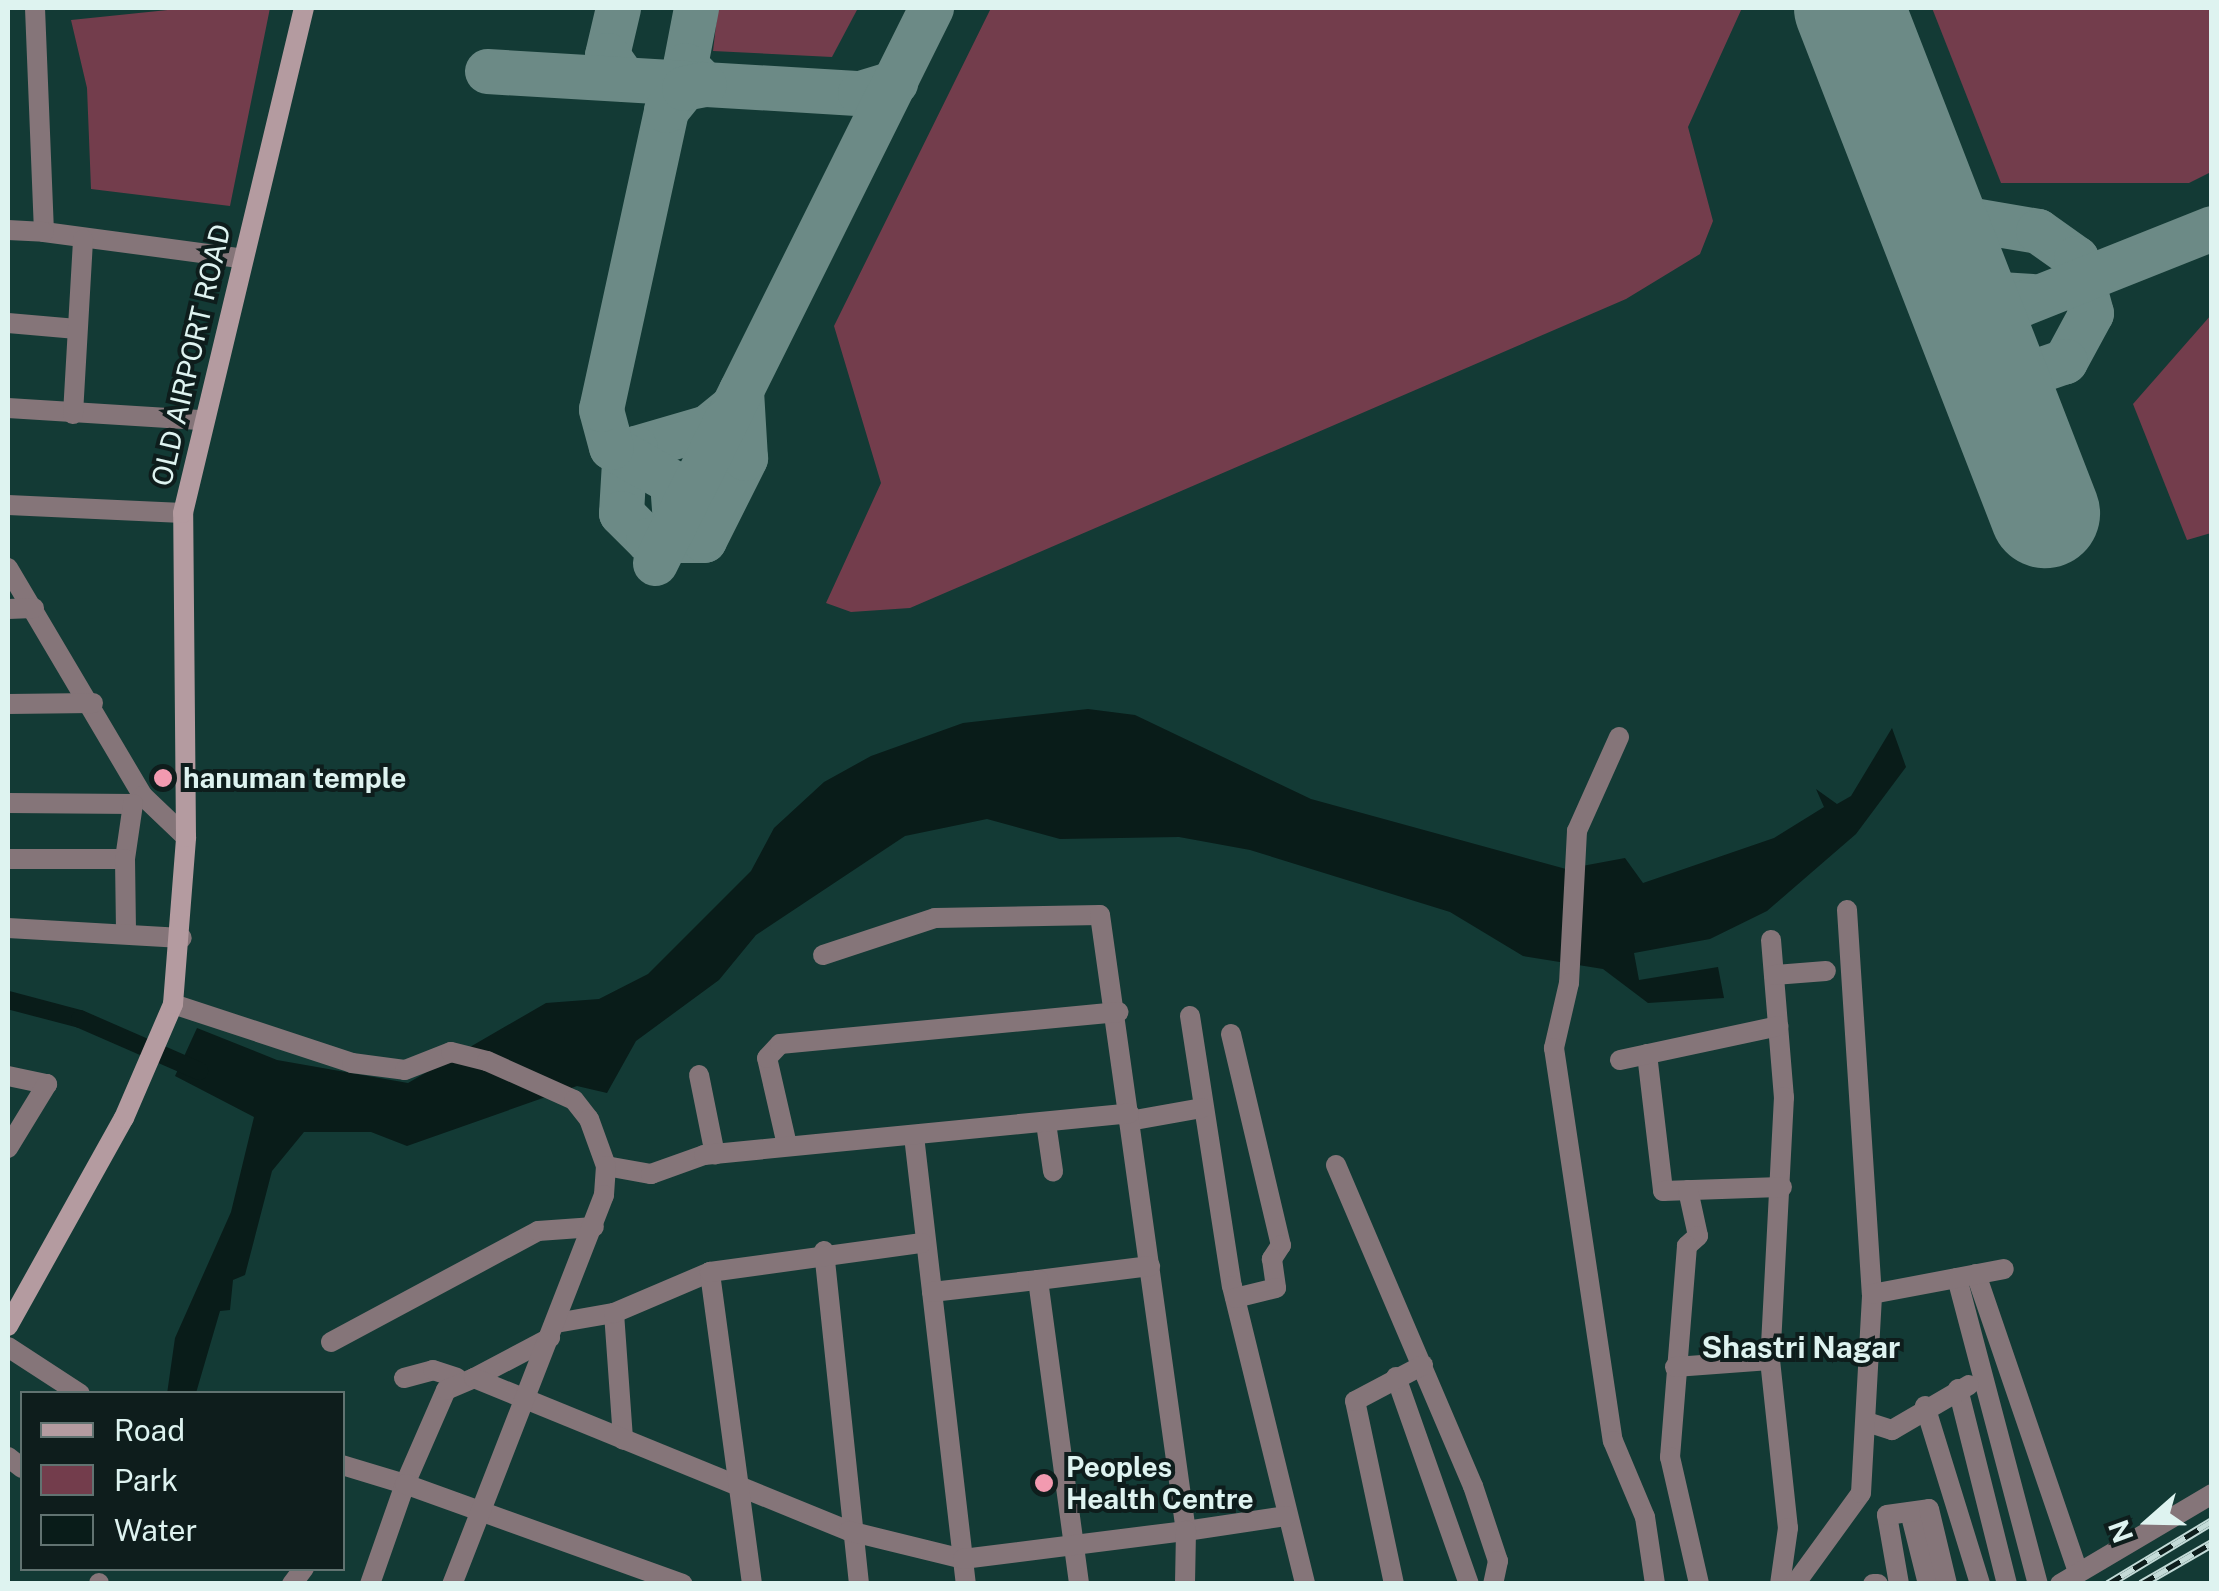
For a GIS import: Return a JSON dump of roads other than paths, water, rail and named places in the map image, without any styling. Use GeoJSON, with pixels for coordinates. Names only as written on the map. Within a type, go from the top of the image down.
{"type":"FeatureCollection","features":[{"type":"Feature","properties":{"kind":"main road","name":"OLD AIRPORT ROAD"},"geometry":{"type":"LineString","coordinates":[[8,1326],[124,1118],[171,1012],[182,938],[186,837],[184,513],[200,420],[304,8]]}},
{"type":"Feature","properties":{"kind":"street"},"geometry":{"type":"LineString","coordinates":[[35,8],[44,232]]}},
{"type":"Feature","properties":{"kind":"street"},"geometry":{"type":"LineString","coordinates":[[8,230],[239,258]]}},
{"type":"Feature","properties":{"kind":"street"},"geometry":{"type":"LineString","coordinates":[[73,414],[83,238]]}},
{"type":"Feature","properties":{"kind":"street"},"geometry":{"type":"LineString","coordinates":[[8,324],[76,329]]}},
{"type":"Feature","properties":{"kind":"street"},"geometry":{"type":"LineString","coordinates":[[8,408],[200,420]]}},
{"type":"Feature","properties":{"kind":"street"},"geometry":{"type":"LineString","coordinates":[[8,504],[184,513]]}},
{"type":"Feature","properties":{"kind":"street"},"geometry":{"type":"LineString","coordinates":[[8,568],[92,703],[138,800],[186,837]]}},
{"type":"Feature","properties":{"kind":"street"},"geometry":{"type":"LineString","coordinates":[[8,609],[34,608]]}},
{"type":"Feature","properties":{"kind":"street"},"geometry":{"type":"LineString","coordinates":[[8,704],[92,703]]}},
{"type":"Feature","properties":{"kind":"street"},"geometry":{"type":"LineString","coordinates":[[1619,737],[1577,831],[1569,983],[1554,1048],[1613,1441],[1645,1517],[1654,1584]]}},
{"type":"Feature","properties":{"kind":"street"},"geometry":{"type":"LineString","coordinates":[[8,803],[138,800]]}},
{"type":"Feature","properties":{"kind":"street"},"geometry":{"type":"LineString","coordinates":[[126,932],[125,859],[138,800]]}},
{"type":"Feature","properties":{"kind":"street"},"geometry":{"type":"LineString","coordinates":[[8,859],[125,859]]}},
{"type":"Feature","properties":{"kind":"street"},"geometry":{"type":"LineString","coordinates":[[1795,1584],[1861,1492],[1870,1423],[1872,1294],[1847,910]]}},
{"type":"Feature","properties":{"kind":"street"},"geometry":{"type":"LineString","coordinates":[[823,955],[934,918],[1100,914],[1118,1012],[1186,1531],[1185,1584]]}},
{"type":"Feature","properties":{"kind":"street"},"geometry":{"type":"LineString","coordinates":[[8,928],[182,938]]}},
{"type":"Feature","properties":{"kind":"street"},"geometry":{"type":"LineString","coordinates":[[1771,940],[1778,1026],[1782,1186],[1770,1360],[1788,1528],[1780,1584]]}},
{"type":"Feature","properties":{"kind":"street"},"geometry":{"type":"LineString","coordinates":[[1774,975],[1826,972]]}},
{"type":"Feature","properties":{"kind":"street"},"geometry":{"type":"LineString","coordinates":[[171,1012],[352,1063],[405,1070],[451,1052],[574,1100],[606,1166],[594,1227],[452,1584]]}},
{"type":"Feature","properties":{"kind":"street"},"geometry":{"type":"LineString","coordinates":[[787,1146],[767,1058],[780,1044],[1118,1012]]}},
{"type":"Feature","properties":{"kind":"street"},"geometry":{"type":"LineString","coordinates":[[1190,1016],[1235,1298],[1305,1584]]}},
{"type":"Feature","properties":{"kind":"street"},"geometry":{"type":"LineString","coordinates":[[1620,1060],[1778,1026]]}},
{"type":"Feature","properties":{"kind":"street"},"geometry":{"type":"LineString","coordinates":[[1232,1034],[1282,1245],[1272,1258],[1276,1288],[1235,1298]]}},
{"type":"Feature","properties":{"kind":"street"},"geometry":{"type":"LineString","coordinates":[[1647,1054],[1662,1191],[1782,1186]]}},
{"type":"Feature","properties":{"kind":"street"},"geometry":{"type":"LineString","coordinates":[[699,1075],[715,1154]]}},
{"type":"Feature","properties":{"kind":"street"},"geometry":{"type":"LineString","coordinates":[[8,1076],[46,1084],[8,1148]]}},
{"type":"Feature","properties":{"kind":"street"},"geometry":{"type":"LineString","coordinates":[[606,1166],[650,1174],[715,1154],[1202,1108]]}},
{"type":"Feature","properties":{"kind":"street"},"geometry":{"type":"LineString","coordinates":[[1046,1123],[1053,1172]]}},
{"type":"Feature","properties":{"kind":"street"},"geometry":{"type":"LineString","coordinates":[[914,1136],[922,1242],[932,1292],[966,1584]]}},
{"type":"Feature","properties":{"kind":"street"},"geometry":{"type":"LineString","coordinates":[[1336,1165],[1423,1366],[1498,1561],[1492,1584]]}},
{"type":"Feature","properties":{"kind":"street"},"geometry":{"type":"LineString","coordinates":[[1688,1190],[1698,1236],[1687,1246],[1674,1368],[1672,1481],[1698,1584]]}},
{"type":"Feature","properties":{"kind":"street"},"geometry":{"type":"LineString","coordinates":[[331,1342],[538,1231],[594,1227]]}},
{"type":"Feature","properties":{"kind":"street"},"geometry":{"type":"LineString","coordinates":[[370,1584],[406,1484],[465,1378],[553,1330],[614,1314],[710,1272],[824,1251],[922,1242]]}},
{"type":"Feature","properties":{"kind":"street"},"geometry":{"type":"LineString","coordinates":[[824,1251],[849,1531],[859,1584]]}},
{"type":"Feature","properties":{"kind":"street"},"geometry":{"type":"LineString","coordinates":[[932,1292],[1150,1266]]}},
{"type":"Feature","properties":{"kind":"street"},"geometry":{"type":"LineString","coordinates":[[1872,1294],[2004,1269]]}},
{"type":"Feature","properties":{"kind":"street"},"geometry":{"type":"LineString","coordinates":[[710,1272],[746,1490],[752,1584]]}},
{"type":"Feature","properties":{"kind":"street"},"geometry":{"type":"LineString","coordinates":[[1967,1276],[1987,1377],[2038,1584]]}},
{"type":"Feature","properties":{"kind":"street"},"geometry":{"type":"LineString","coordinates":[[1967,1276],[2070,1578],[2212,1494]]}},
{"type":"Feature","properties":{"kind":"street"},"geometry":{"type":"LineString","coordinates":[[1038,1280],[1079,1584]]}},
{"type":"Feature","properties":{"kind":"street"},"geometry":{"type":"LineString","coordinates":[[614,1314],[623,1440]]}},
{"type":"Feature","properties":{"kind":"street"},"geometry":{"type":"LineString","coordinates":[[8,1347],[75,1391]]}},
{"type":"Feature","properties":{"kind":"street"},"geometry":{"type":"LineString","coordinates":[[1674,1368],[1770,1360]]}},
{"type":"Feature","properties":{"kind":"street"},"geometry":{"type":"LineString","coordinates":[[1394,1584],[1354,1400],[1423,1366]]}},
{"type":"Feature","properties":{"kind":"street"},"geometry":{"type":"LineString","coordinates":[[404,1378],[433,1370],[529,1397],[623,1440],[849,1531],[963,1558],[1074,1540],[1186,1531],[1286,1516]]}},
{"type":"Feature","properties":{"kind":"street"},"geometry":{"type":"LineString","coordinates":[[1396,1377],[1468,1584]]}},
{"type":"Feature","properties":{"kind":"street"},"geometry":{"type":"LineString","coordinates":[[1870,1423],[1892,1430],[1925,1406],[1987,1377]]}},
{"type":"Feature","properties":{"kind":"street"},"geometry":{"type":"LineString","coordinates":[[1958,1389],[2007,1584]]}},
{"type":"Feature","properties":{"kind":"street"},"geometry":{"type":"LineString","coordinates":[[1925,1406],[1980,1584]]}},
{"type":"Feature","properties":{"kind":"street"},"geometry":{"type":"LineString","coordinates":[[345,1464],[482,1512],[622,1574],[683,1584]]}},
{"type":"Feature","properties":{"kind":"street"},"geometry":{"type":"LineString","coordinates":[[1899,1584],[1887,1516],[1929,1509],[1947,1584]]}},
{"type":"Feature","properties":{"kind":"street"},"geometry":{"type":"LineString","coordinates":[[1903,1511],[1913,1584]]}},
{"type":"Feature","properties":{"kind":"street"},"geometry":{"type":"LineString","coordinates":[[1903,1511],[1928,1584]]}},
{"type":"Feature","properties":{"kind":"water"},"geometry":{"type":"Polygon","coordinates":[[[1088,709],[1135,715],[1311,799],[1566,869],[1625,858],[1643,883],[1774,838],[1824,807],[1816,789],[1837,804],[1851,796],[1892,728],[1906,767],[1856,834],[1767,911],[1710,939],[1634,953],[1639,980],[1718,967],[1724,998],[1648,1003],[1603,969],[1523,956],[1450,912],[1250,850],[1179,837],[1060,839],[987,819],[905,836],[756,935],[719,980],[636,1041],[607,1093],[577,1086],[407,1146],[371,1132],[304,1132],[272,1171],[245,1275],[233,1280],[230,1310],[220,1311],[197,1391],[167,1391],[175,1338],[231,1212],[254,1117],[175,1076],[197,1028],[277,1060],[408,1083],[546,1003],[599,999],[648,974],[751,871],[774,828],[824,782],[871,756],[963,723],[1088,709]]]}},
{"type":"Feature","properties":{"kind":"waterway"},"geometry":{"type":"LineString","coordinates":[[8,1000],[80,1019],[199,1071]]}},
{"type":"Feature","properties":{"kind":"railway"},"geometry":{"type":"LineString","coordinates":[[2108,1584],[2212,1521]]}},
{"type":"Feature","properties":{"kind":"railway"},"geometry":{"type":"LineString","coordinates":[[2141,1584],[2212,1543]]}},
{"type":"Feature","properties":{"kind":"place","name":"hanuman temple"},"geometry":{"type":"Point","coordinates":[163,778]}},
{"type":"Feature","properties":{"kind":"place","name":"Peoples Health Centre"},"geometry":{"type":"Point","coordinates":[1044,1483]}},
{"type":"Feature","properties":{"kind":"district","name":"Shastri Nagar"},"geometry":{"type":"Point","coordinates":[1801,1347]}}]}
